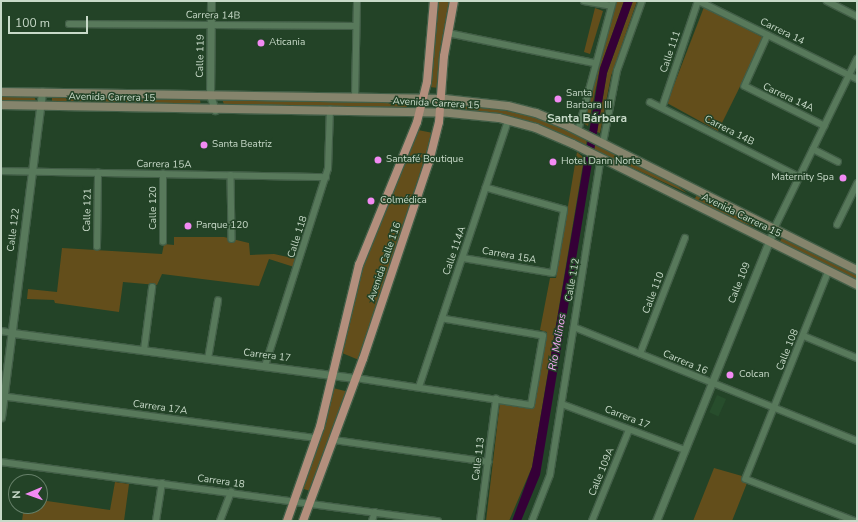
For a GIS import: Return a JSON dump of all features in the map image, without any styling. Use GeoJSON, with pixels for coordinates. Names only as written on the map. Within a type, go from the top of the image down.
{"type":"FeatureCollection","features":[{"type":"Feature","properties":{"kind":"main road","name":"Avenida Calle 116"},"geometry":{"type":"LineString","coordinates":[[287,521],[316,438],[359,265],[400,170],[420,113],[434,1]]}},
{"type":"Feature","properties":{"kind":"main road","name":"Avenida Calle 116"},"geometry":{"type":"LineString","coordinates":[[304,521],[356,378],[423,180],[440,113],[448,33],[454,1]]}},
{"type":"Feature","properties":{"kind":"main road","name":"Avenida Carrera 15"},"geometry":{"type":"LineString","coordinates":[[1,92],[441,98],[514,107],[547,117],[580,132],[857,270]]}},
{"type":"Feature","properties":{"kind":"main road","name":"Avenida Carrera 15"},"geometry":{"type":"LineString","coordinates":[[1,105],[440,113],[476,115],[508,121],[536,128],[579,146],[857,285]]}},
{"type":"Feature","properties":{"kind":"main road"},"geometry":{"type":"LineString","coordinates":[[662,188],[690,198],[694,195],[693,191],[668,176]]}},
{"type":"Feature","properties":{"kind":"street","name":"Calle 119"},"geometry":{"type":"LineString","coordinates":[[211,1],[210,95],[215,110]]}},
{"type":"Feature","properties":{"kind":"street"},"geometry":{"type":"LineString","coordinates":[[355,97],[357,1]]}},
{"type":"Feature","properties":{"kind":"street"},"geometry":{"type":"LineString","coordinates":[[580,132],[594,63],[612,4],[584,1]]}},
{"type":"Feature","properties":{"kind":"street"},"geometry":{"type":"LineString","coordinates":[[600,142],[617,71],[642,1]]}},
{"type":"Feature","properties":{"kind":"street","name":"Carrera 14"},"geometry":{"type":"LineString","coordinates":[[698,1],[857,79]]}},
{"type":"Feature","properties":{"kind":"street","name":"Calle 111"},"geometry":{"type":"LineString","coordinates":[[662,108],[698,1]]}},
{"type":"Feature","properties":{"kind":"street"},"geometry":{"type":"LineString","coordinates":[[827,1],[857,16]]}},
{"type":"Feature","properties":{"kind":"street","name":"Carrera 14B"},"geometry":{"type":"LineString","coordinates":[[69,24],[356,26]]}},
{"type":"Feature","properties":{"kind":"street"},"geometry":{"type":"LineString","coordinates":[[448,33],[594,63]]}},
{"type":"Feature","properties":{"kind":"street","name":"Carrera 14A"},"geometry":{"type":"LineString","coordinates":[[768,36],[745,86],[825,126]]}},
{"type":"Feature","properties":{"kind":"street","name":"Calle 109"},"geometry":{"type":"LineString","coordinates":[[656,521],[710,383],[774,229],[857,59]]}},
{"type":"Feature","properties":{"kind":"street","name":"Calle 122"},"geometry":{"type":"LineString","coordinates":[[1,417],[13,333],[42,92]]}},
{"type":"Feature","properties":{"kind":"street","name":"Carrera 14B"},"geometry":{"type":"LineString","coordinates":[[650,102],[800,177]]}},
{"type":"Feature","properties":{"kind":"street","name":"Calle 118"},"geometry":{"type":"LineString","coordinates":[[265,366],[326,177],[329,163],[330,110]]}},
{"type":"Feature","properties":{"kind":"street","name":"Calle 114A"},"geometry":{"type":"LineString","coordinates":[[419,387],[508,121]]}},
{"type":"Feature","properties":{"kind":"street"},"geometry":{"type":"LineString","coordinates":[[813,149],[838,162]]}},
{"type":"Feature","properties":{"kind":"street","name":"Calle 112"},"geometry":{"type":"LineString","coordinates":[[532,521],[550,475],[574,328],[598,156]]}},
{"type":"Feature","properties":{"kind":"street","name":"Carrera 15A"},"geometry":{"type":"LineString","coordinates":[[1,172],[326,177]]}},
{"type":"Feature","properties":{"kind":"street","name":"Calle 121"},"geometry":{"type":"LineString","coordinates":[[97,248],[98,173]]}},
{"type":"Feature","properties":{"kind":"street","name":"Calle 120"},"geometry":{"type":"LineString","coordinates":[[163,242],[164,174]]}},
{"type":"Feature","properties":{"kind":"street"},"geometry":{"type":"LineString","coordinates":[[231,175],[232,239]]}},
{"type":"Feature","properties":{"kind":"street"},"geometry":{"type":"LineString","coordinates":[[837,225],[857,185]]}},
{"type":"Feature","properties":{"kind":"street","name":"Calle 112"},"geometry":{"type":"LineString","coordinates":[[486,188],[564,210],[553,273]]}},
{"type":"Feature","properties":{"kind":"street","name":"Calle 110"},"geometry":{"type":"LineString","coordinates":[[640,354],[685,238]]}},
{"type":"Feature","properties":{"kind":"street","name":"Carrera 15A"},"geometry":{"type":"LineString","coordinates":[[463,258],[553,273]]}},
{"type":"Feature","properties":{"kind":"street","name":"Calle 108"},"geometry":{"type":"LineString","coordinates":[[829,271],[775,408],[746,473],[746,480],[855,521]]}},
{"type":"Feature","properties":{"kind":"street"},"geometry":{"type":"LineString","coordinates":[[144,350],[152,288]]}},
{"type":"Feature","properties":{"kind":"street"},"geometry":{"type":"LineString","coordinates":[[208,359],[218,301]]}},
{"type":"Feature","properties":{"kind":"street","name":"Carrera 17"},"geometry":{"type":"LineString","coordinates":[[1,331],[333,374],[531,405],[543,336],[442,319]]}},
{"type":"Feature","properties":{"kind":"street","name":"Carrera 16"},"geometry":{"type":"LineString","coordinates":[[574,328],[857,441]]}},
{"type":"Feature","properties":{"kind":"street"},"geometry":{"type":"LineString","coordinates":[[804,336],[857,358]]}},
{"type":"Feature","properties":{"kind":"street","name":"Carrera 17A"},"geometry":{"type":"LineString","coordinates":[[3,396],[316,438]]}},
{"type":"Feature","properties":{"kind":"street","name":"Calle 113"},"geometry":{"type":"LineString","coordinates":[[480,521],[496,399]]}},
{"type":"Feature","properties":{"kind":"street","name":"Carrera 17"},"geometry":{"type":"LineString","coordinates":[[562,404],[685,450]]}},
{"type":"Feature","properties":{"kind":"street","name":"Calle 109A"},"geometry":{"type":"LineString","coordinates":[[592,521],[629,430]]}},
{"type":"Feature","properties":{"kind":"street"},"geometry":{"type":"LineString","coordinates":[[334,440],[488,462]]}},
{"type":"Feature","properties":{"kind":"street","name":"Carrera 18"},"geometry":{"type":"LineString","coordinates":[[1,462],[438,521]]}},
{"type":"Feature","properties":{"kind":"street"},"geometry":{"type":"LineString","coordinates":[[156,521],[162,483]]}},
{"type":"Feature","properties":{"kind":"street"},"geometry":{"type":"LineString","coordinates":[[220,521],[231,492]]}},
{"type":"Feature","properties":{"kind":"street"},"geometry":{"type":"LineString","coordinates":[[372,521],[375,512]]}},
{"type":"Feature","properties":{"kind":"shaded area"},"geometry":{"type":"Polygon","coordinates":[[[438,1],[450,1],[439,88],[429,87],[438,1]]]}},
{"type":"Feature","properties":{"kind":"shaded area"},"geometry":{"type":"Polygon","coordinates":[[[617,1],[624,1],[600,68],[588,126],[583,123],[595,67],[617,1]]]}},
{"type":"Feature","properties":{"kind":"shaded area"},"geometry":{"type":"Polygon","coordinates":[[[633,1],[637,1],[611,76],[600,133],[597,132],[607,73],[633,1]]]}},
{"type":"Feature","properties":{"kind":"shaded area"},"geometry":{"type":"Polygon","coordinates":[[[704,7],[764,38],[718,131],[667,103],[704,7]]]}},
{"type":"Feature","properties":{"kind":"shaded area"},"geometry":{"type":"Polygon","coordinates":[[[595,8],[603,11],[590,54],[584,52],[595,8]]]}},
{"type":"Feature","properties":{"kind":"shaded area"},"geometry":{"type":"Polygon","coordinates":[[[1,95],[34,96],[36,101],[1,102],[1,95]]]}},
{"type":"Feature","properties":{"kind":"shaded area"},"geometry":{"type":"Polygon","coordinates":[[[52,98],[200,99],[201,107],[52,103],[52,98]]]}},
{"type":"Feature","properties":{"kind":"shaded area"},"geometry":{"type":"Polygon","coordinates":[[[222,99],[407,102],[407,109],[225,107],[222,99]]]}},
{"type":"Feature","properties":{"kind":"shaded area"},"geometry":{"type":"Polygon","coordinates":[[[449,102],[477,105],[541,118],[587,138],[586,146],[538,125],[497,115],[448,110],[449,102]]]}},
{"type":"Feature","properties":{"kind":"shaded area"},"geometry":{"type":"Polygon","coordinates":[[[418,130],[433,133],[359,360],[342,353],[357,283],[418,130]]]}},
{"type":"Feature","properties":{"kind":"shaded area"},"geometry":{"type":"Polygon","coordinates":[[[595,144],[669,180],[687,193],[594,150],[595,144]]]}},
{"type":"Feature","properties":{"kind":"shaded area"},"geometry":{"type":"Polygon","coordinates":[[[577,152],[584,158],[532,467],[509,521],[486,521],[500,402],[533,404],[547,332],[540,330],[550,278],[556,278],[577,152]]]}},
{"type":"Feature","properties":{"kind":"shaded area"},"geometry":{"type":"Polygon","coordinates":[[[697,195],[764,228],[764,230],[730,218],[694,200],[697,195]]]}},
{"type":"Feature","properties":{"kind":"shaded area"},"geometry":{"type":"Polygon","coordinates":[[[174,237],[224,237],[249,243],[250,255],[274,254],[297,259],[294,267],[269,259],[259,286],[162,274],[157,285],[123,282],[119,312],[55,303],[54,300],[27,299],[28,289],[57,292],[62,248],[162,254],[164,244],[174,245],[174,237]]]}},
{"type":"Feature","properties":{"kind":"shaded area"},"geometry":{"type":"Polygon","coordinates":[[[782,238],[857,272],[857,281],[779,243],[782,238]]]}},
{"type":"Feature","properties":{"kind":"shaded area"},"geometry":{"type":"Polygon","coordinates":[[[333,388],[349,392],[313,492],[301,488],[333,388]]]}},
{"type":"Feature","properties":{"kind":"shaded area"},"geometry":{"type":"Polygon","coordinates":[[[717,395],[726,399],[718,416],[709,412],[717,395]]]}},
{"type":"Feature","properties":{"kind":"shaded area"},"geometry":{"type":"Polygon","coordinates":[[[714,468],[742,476],[741,480],[747,483],[732,521],[693,521],[714,468]]]}},
{"type":"Feature","properties":{"kind":"shaded area"},"geometry":{"type":"Polygon","coordinates":[[[115,482],[129,484],[124,521],[22,521],[23,514],[48,514],[48,501],[110,510],[115,482]]]}},
{"type":"Feature","properties":{"kind":"water","name":"Río Molinos"},"geometry":{"type":"Polygon","coordinates":[[[624,1],[633,1],[607,73],[540,475],[521,521],[512,521],[532,467],[600,68],[624,1]]]}},
{"type":"Feature","properties":{"kind":"place","name":"Aticania"},"geometry":{"type":"Point","coordinates":[261,43]}},
{"type":"Feature","properties":{"kind":"place","name":"Santa Barbara III"},"geometry":{"type":"Point","coordinates":[558,99]}},
{"type":"Feature","properties":{"kind":"place","name":"Santa Beatriz"},"geometry":{"type":"Point","coordinates":[204,145]}},
{"type":"Feature","properties":{"kind":"place","name":"Santafé Boutique"},"geometry":{"type":"Point","coordinates":[378,160]}},
{"type":"Feature","properties":{"kind":"place","name":"Hotel Dann Norte"},"geometry":{"type":"Point","coordinates":[553,162]}},
{"type":"Feature","properties":{"kind":"place","name":"Maternity Spa"},"geometry":{"type":"Point","coordinates":[843,178]}},
{"type":"Feature","properties":{"kind":"place","name":"Colmédica"},"geometry":{"type":"Point","coordinates":[371,201]}},
{"type":"Feature","properties":{"kind":"place","name":"Parque 120"},"geometry":{"type":"Point","coordinates":[188,226]}},
{"type":"Feature","properties":{"kind":"place","name":"Colcan"},"geometry":{"type":"Point","coordinates":[730,375]}},
{"type":"Feature","properties":{"kind":"district","name":"Santa Bárbara"},"geometry":{"type":"Point","coordinates":[587,119]}}]}
